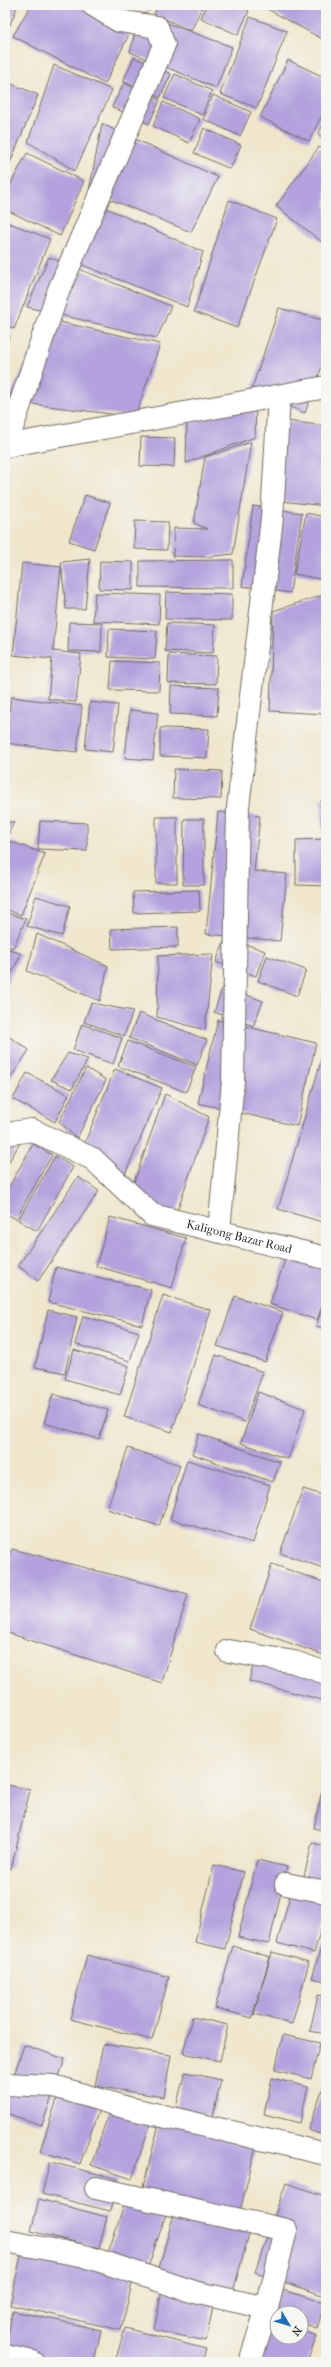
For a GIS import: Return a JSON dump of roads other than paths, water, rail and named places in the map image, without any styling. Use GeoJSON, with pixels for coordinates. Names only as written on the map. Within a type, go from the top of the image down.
{"type":"FeatureCollection","features":[{"type":"Feature","properties":{"kind":"street"},"geometry":{"type":"LineString","coordinates":[[93,5],[119,20],[157,27],[164,45],[58,292],[5,446],[326,387]]}},
{"type":"Feature","properties":{"kind":"street"},"geometry":{"type":"LineString","coordinates":[[219,1231],[233,1081],[238,807],[272,518],[278,396]]}},
{"type":"Feature","properties":{"kind":"street","name":"Kaligong Bazar Road"},"geometry":{"type":"LineString","coordinates":[[5,1134],[32,1130],[93,1159],[152,1215],[326,1258]]}},
{"type":"Feature","properties":{"kind":"street"},"geometry":{"type":"LineString","coordinates":[[228,1651],[294,1662],[326,1673]]}},
{"type":"Feature","properties":{"kind":"street"},"geometry":{"type":"LineString","coordinates":[[286,1884],[326,1892]]}},
{"type":"Feature","properties":{"kind":"street"},"geometry":{"type":"LineString","coordinates":[[5,2084],[54,2086],[124,2107],[326,2154]]}},
{"type":"Feature","properties":{"kind":"street"},"geometry":{"type":"LineString","coordinates":[[96,2188],[286,2230],[267,2308],[250,2362]]}},
{"type":"Feature","properties":{"kind":"street"},"geometry":{"type":"LineString","coordinates":[[5,2241],[85,2256],[194,2292],[267,2308]]}},
{"type":"Feature","properties":{"kind":"street"},"geometry":{"type":"LineString","coordinates":[[5,2356],[33,2362]]}}]}
